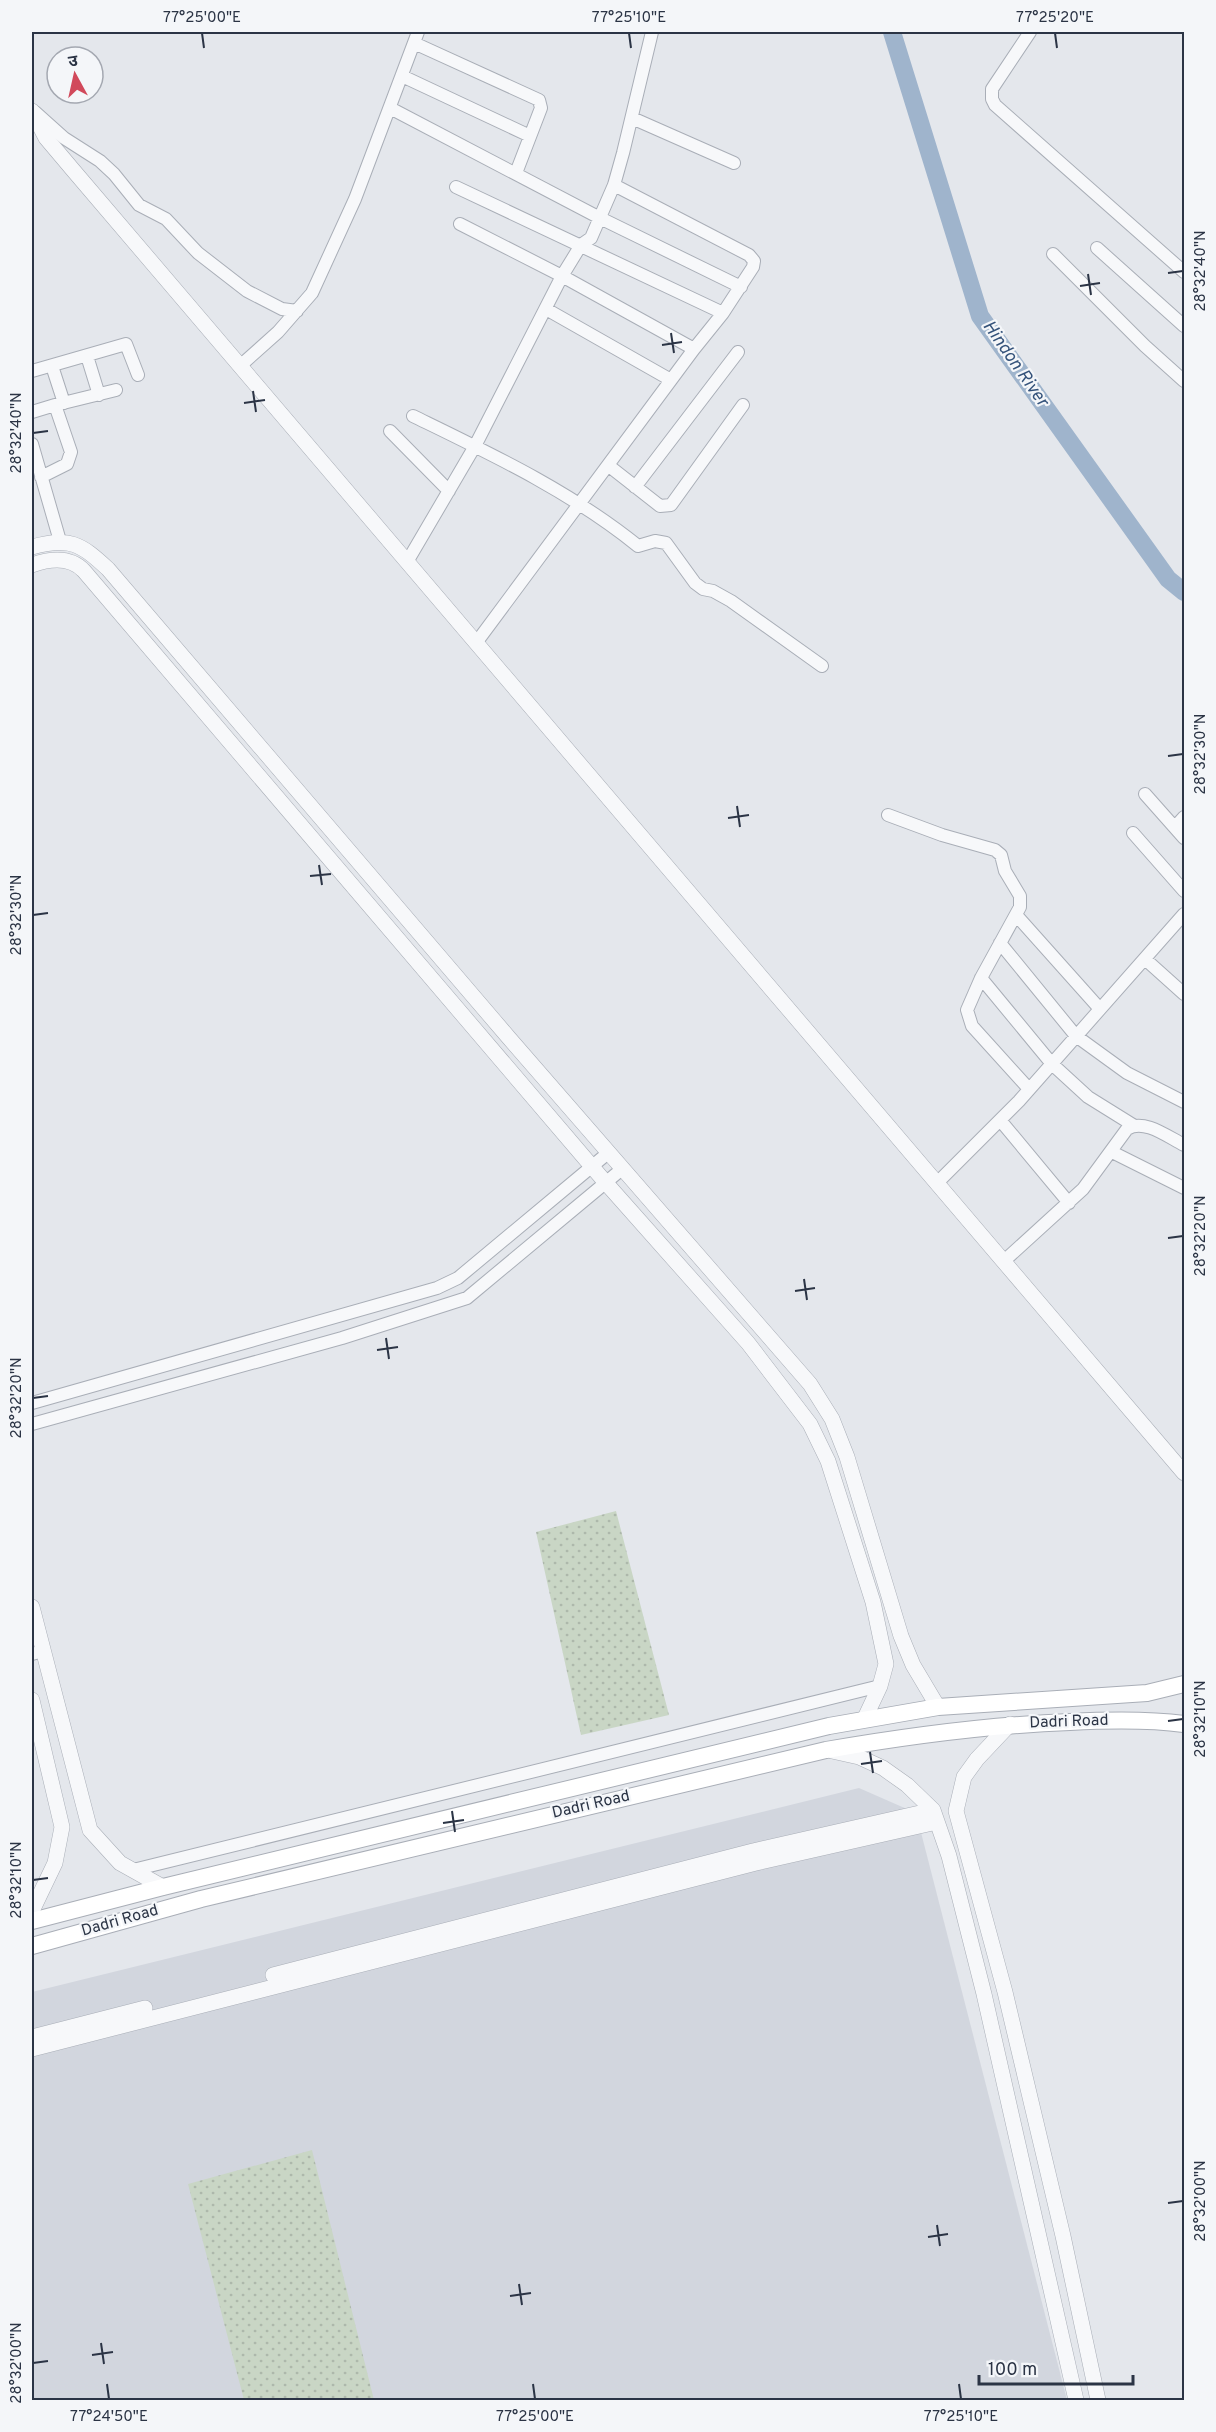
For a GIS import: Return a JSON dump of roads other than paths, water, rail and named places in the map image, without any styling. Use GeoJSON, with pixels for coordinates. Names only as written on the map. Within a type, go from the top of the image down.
{"type":"FeatureCollection","features":[{"type":"Feature","properties":{"kind":"main road","name":"Dadri Road"},"geometry":{"type":"LineString","coordinates":[[1148,1694],[1185,1684]]}},
{"type":"Feature","properties":{"kind":"main road","name":"Dadri Road"},"geometry":{"type":"LineString","coordinates":[[32,1921],[772,1739],[864,1720],[938,1707],[1148,1694],[1185,1694]]}},
{"type":"Feature","properties":{"kind":"main road","name":"Dadri Road"},"geometry":{"type":"LineString","coordinates":[[32,1946],[201,1899],[826,1750],[893,1738],[1011,1724],[1160,1720],[1185,1722]]}},
{"type":"Feature","properties":{"kind":"street"},"geometry":{"type":"LineString","coordinates":[[407,562],[475,446],[562,276],[581,245],[591,238],[614,185],[652,32]]}},
{"type":"Feature","properties":{"kind":"street"},"geometry":{"type":"LineString","coordinates":[[1030,32],[992,88],[992,99],[995,105],[1185,273]]}},
{"type":"Feature","properties":{"kind":"street"},"geometry":{"type":"LineString","coordinates":[[240,366],[278,332],[312,293],[355,199],[416,37],[538,100],[541,108],[516,173]]}},
{"type":"Feature","properties":{"kind":"street"},"geometry":{"type":"LineString","coordinates":[[402,76],[530,136]]}},
{"type":"Feature","properties":{"kind":"street"},"geometry":{"type":"LineString","coordinates":[[390,108],[600,218],[741,287]]}},
{"type":"Feature","properties":{"kind":"street"},"geometry":{"type":"LineString","coordinates":[[32,110],[64,138],[100,161],[114,174],[139,205],[166,219],[198,253],[237,284],[268,303],[282,309],[297,311]]}},
{"type":"Feature","properties":{"kind":"street"},"geometry":{"type":"LineString","coordinates":[[32,110],[46,138],[73,170],[1185,1473]]}},
{"type":"Feature","properties":{"kind":"street"},"geometry":{"type":"LineString","coordinates":[[632,118],[734,163]]}},
{"type":"Feature","properties":{"kind":"street"},"geometry":{"type":"LineString","coordinates":[[476,643],[723,313],[753,267],[754,261],[749,255],[614,185]]}},
{"type":"Feature","properties":{"kind":"street"},"geometry":{"type":"LineString","coordinates":[[456,187],[723,313]]}},
{"type":"Feature","properties":{"kind":"street"},"geometry":{"type":"LineString","coordinates":[[460,224],[562,276],[694,349]]}},
{"type":"Feature","properties":{"kind":"street"},"geometry":{"type":"LineString","coordinates":[[1097,248],[1185,326]]}},
{"type":"Feature","properties":{"kind":"street"},"geometry":{"type":"LineString","coordinates":[[1053,254],[1145,346],[1185,381]]}},
{"type":"Feature","properties":{"kind":"street"},"geometry":{"type":"LineString","coordinates":[[546,309],[671,380]]}},
{"type":"Feature","properties":{"kind":"street"},"geometry":{"type":"LineString","coordinates":[[32,371],[126,344],[138,375]]}},
{"type":"Feature","properties":{"kind":"street"},"geometry":{"type":"LineString","coordinates":[[635,487],[738,352]]}},
{"type":"Feature","properties":{"kind":"street"},"geometry":{"type":"LineString","coordinates":[[87,356],[99,394]]}},
{"type":"Feature","properties":{"kind":"street"},"geometry":{"type":"LineString","coordinates":[[41,477],[67,464],[71,452],[52,366]]}},
{"type":"Feature","properties":{"kind":"street"},"geometry":{"type":"LineString","coordinates":[[32,412],[116,390]]}},
{"type":"Feature","properties":{"kind":"street"},"geometry":{"type":"LineString","coordinates":[[609,466],[660,506],[671,505],[743,405]]}},
{"type":"Feature","properties":{"kind":"street"},"geometry":{"type":"LineString","coordinates":[[414,416],[580,503],[638,546],[655,541],[666,543],[695,583],[703,589],[719,594],[822,666]]}},
{"type":"Feature","properties":{"kind":"street"},"geometry":{"type":"LineString","coordinates":[[390,431],[449,491]]}},
{"type":"Feature","properties":{"kind":"street"},"geometry":{"type":"LineString","coordinates":[[32,444],[64,542],[67,561]]}},
{"type":"Feature","properties":{"kind":"street"},"geometry":{"type":"LineString","coordinates":[[32,547],[64,542],[92,554],[108,569],[608,1153],[810,1384],[832,1419],[848,1457],[901,1636],[913,1665],[938,1707]]}},
{"type":"Feature","properties":{"kind":"street"},"geometry":{"type":"LineString","coordinates":[[32,564],[57,560],[67,561],[77,564],[84,571],[606,1183],[748,1343],[810,1424],[828,1461],[873,1602],[886,1664],[880,1686],[864,1720]]}},
{"type":"Feature","properties":{"kind":"street"},"geometry":{"type":"LineString","coordinates":[[1145,794],[1185,838]]}},
{"type":"Feature","properties":{"kind":"street"},"geometry":{"type":"LineString","coordinates":[[888,815],[995,849],[1001,855],[1005,872],[1020,896],[1020,906],[1017,916],[981,978],[968,1010],[968,1018],[972,1026],[1029,1089]]}},
{"type":"Feature","properties":{"kind":"street"},"geometry":{"type":"LineString","coordinates":[[1175,827],[1185,818]]}},
{"type":"Feature","properties":{"kind":"street"},"geometry":{"type":"LineString","coordinates":[[1133,833],[1185,891]]}},
{"type":"Feature","properties":{"kind":"street"},"geometry":{"type":"LineString","coordinates":[[937,1183],[1029,1089],[1185,914]]}},
{"type":"Feature","properties":{"kind":"street"},"geometry":{"type":"LineString","coordinates":[[1017,916],[1100,1009]]}},
{"type":"Feature","properties":{"kind":"street"},"geometry":{"type":"LineString","coordinates":[[1000,944],[1077,1036],[1126,1073],[1185,1102]]}},
{"type":"Feature","properties":{"kind":"street"},"geometry":{"type":"LineString","coordinates":[[1145,958],[1185,994]]}},
{"type":"Feature","properties":{"kind":"street"},"geometry":{"type":"LineString","coordinates":[[981,978],[1052,1064],[1088,1097],[1133,1125],[1145,1126],[1185,1145]]}},
{"type":"Feature","properties":{"kind":"street"},"geometry":{"type":"LineString","coordinates":[[1000,1120],[1069,1203]]}},
{"type":"Feature","properties":{"kind":"street"},"geometry":{"type":"LineString","coordinates":[[1004,1261],[1069,1203],[1097,1173],[1127,1129],[1133,1125]]}},
{"type":"Feature","properties":{"kind":"street"},"geometry":{"type":"LineString","coordinates":[[1112,1152],[1185,1188]]}},
{"type":"Feature","properties":{"kind":"street"},"geometry":{"type":"LineString","coordinates":[[32,1404],[437,1288],[458,1278],[608,1153]]}},
{"type":"Feature","properties":{"kind":"street"},"geometry":{"type":"LineString","coordinates":[[32,1424],[342,1338],[467,1298],[622,1169]]}},
{"type":"Feature","properties":{"kind":"street"},"geometry":{"type":"LineString","coordinates":[[32,1606],[37,1652],[90,1830],[120,1863],[163,1887]]}},
{"type":"Feature","properties":{"kind":"street"},"geometry":{"type":"LineString","coordinates":[[133,1870],[880,1686]]}},
{"type":"Feature","properties":{"kind":"street"},"geometry":{"type":"LineString","coordinates":[[32,1700],[62,1827],[55,1863],[32,1911]]}},
{"type":"Feature","properties":{"kind":"street"},"geometry":{"type":"LineString","coordinates":[[1011,1724],[976,1759],[964,1777],[956,1811],[1005,1992],[1063,2236],[1098,2400]]}},
{"type":"Feature","properties":{"kind":"street"},"geometry":{"type":"LineString","coordinates":[[826,1750],[859,1757],[883,1768],[908,1785],[935,1816],[984,1994],[1076,2400]]}},
{"type":"Feature","properties":{"kind":"street"},"geometry":{"type":"LineString","coordinates":[[32,2037],[753,1851],[935,1816]]}},
{"type":"Feature","properties":{"kind":"street"},"geometry":{"type":"LineString","coordinates":[[32,2049],[935,1816]]}},
{"type":"Feature","properties":{"kind":"street"},"geometry":{"type":"LineString","coordinates":[[955,1882],[973,1878]]}},
{"type":"Feature","properties":{"kind":"waterway","name":"Hindon River"},"geometry":{"type":"LineString","coordinates":[[892,32],[980,316],[1168,579],[1184,592]]}}]}
